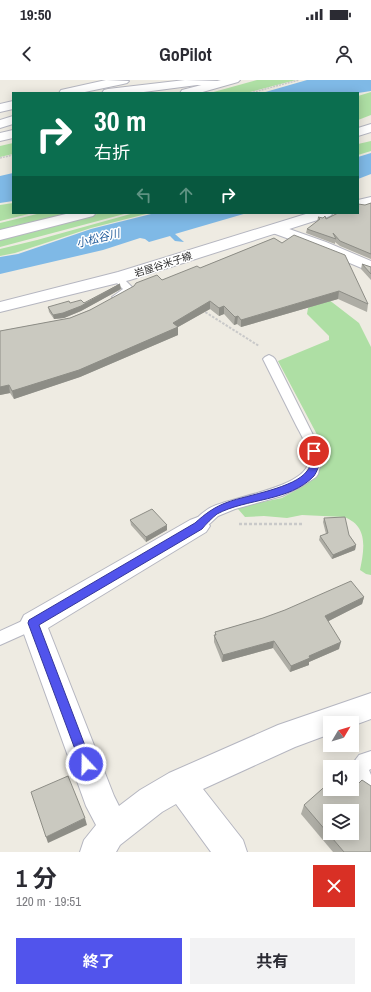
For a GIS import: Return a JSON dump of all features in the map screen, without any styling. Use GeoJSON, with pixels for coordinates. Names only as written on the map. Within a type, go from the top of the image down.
{"type":"FeatureCollection","features":[{"type":"Feature","properties":{"kind":"street"},"geometry":{"type":"LineString","coordinates":[[60,80],[74,92],[112,82],[132,80]]}},
{"type":"Feature","properties":{"kind":"street"},"geometry":{"type":"LineString","coordinates":[[190,92],[234,80]]}},
{"type":"Feature","properties":{"kind":"street"},"geometry":{"type":"LineString","coordinates":[[116,92],[197,82],[218,84]]}},
{"type":"Feature","properties":{"kind":"street"},"geometry":{"type":"LineString","coordinates":[[0,108],[12,105]]}},
{"type":"Feature","properties":{"kind":"street"},"geometry":{"type":"LineString","coordinates":[[0,124],[12,120]]}},
{"type":"Feature","properties":{"kind":"street"},"geometry":{"type":"LineString","coordinates":[[359,132],[371,128]]}},
{"type":"Feature","properties":{"kind":"street"},"geometry":{"type":"LineString","coordinates":[[0,137],[12,134]]}},
{"type":"Feature","properties":{"kind":"street"},"geometry":{"type":"LineString","coordinates":[[359,204],[371,201]]}},
{"type":"Feature","properties":{"kind":"street"},"geometry":{"type":"LineString","coordinates":[[0,235],[84,214]]}},
{"type":"Feature","properties":{"kind":"street","name":"岩屋谷米子線"},"geometry":{"type":"LineString","coordinates":[[0,307],[123,283],[275,228],[322,214]]}},
{"type":"Feature","properties":{"kind":"street"},"geometry":{"type":"LineString","coordinates":[[275,228],[371,267]]}},
{"type":"Feature","properties":{"kind":"street"},"geometry":{"type":"LineString","coordinates":[[116,829],[102,806],[33,623],[198,526]]}},
{"type":"Feature","properties":{"kind":"street"},"geometry":{"type":"LineString","coordinates":[[96,852],[109,834],[151,801],[180,784],[288,735],[371,706]]}},
{"type":"Feature","properties":{"kind":"street"},"geometry":{"type":"LineString","coordinates":[[180,784],[231,852]]}},
{"type":"Feature","properties":{"kind":"lane"},"geometry":{"type":"LineString","coordinates":[[123,283],[141,284]]}},
{"type":"Feature","properties":{"kind":"lane"},"geometry":{"type":"LineString","coordinates":[[106,303],[130,290],[123,283]]}},
{"type":"Feature","properties":{"kind":"lane"},"geometry":{"type":"LineString","coordinates":[[198,526],[213,512],[231,505],[277,492],[297,483],[311,474],[316,460],[312,443],[269,359]]}},
{"type":"Feature","properties":{"kind":"lane"},"geometry":{"type":"LineString","coordinates":[[0,638],[33,623]]}},
{"type":"Feature","properties":{"kind":"lane"},"geometry":{"type":"LineString","coordinates":[[371,760],[365,761],[360,768],[361,777],[371,788]]}},
{"type":"Feature","properties":{"kind":"path"},"geometry":{"type":"LineString","coordinates":[[254,92],[299,80]]}},
{"type":"Feature","properties":{"kind":"path"},"geometry":{"type":"LineString","coordinates":[[0,158],[12,155]]}},
{"type":"Feature","properties":{"kind":"path"},"geometry":{"type":"LineString","coordinates":[[200,308],[257,344],[269,359]]}},
{"type":"Feature","properties":{"kind":"path"},"geometry":{"type":"LineString","coordinates":[[198,526],[268,522],[292,525],[304,524]]}},
{"type":"Feature","properties":{"kind":"green space"},"geometry":{"type":"Polygon","coordinates":[[[257,80],[296,80],[250,92],[214,92],[257,80]]]}},
{"type":"Feature","properties":{"kind":"green space"},"geometry":{"type":"Polygon","coordinates":[[[371,92],[371,115],[359,120],[359,96],[371,92]]]}},
{"type":"Feature","properties":{"kind":"green space"},"geometry":{"type":"Polygon","coordinates":[[[371,141],[371,151],[359,155],[359,144],[371,141]]]}},
{"type":"Feature","properties":{"kind":"green space"},"geometry":{"type":"Polygon","coordinates":[[[12,143],[12,154],[0,157],[0,146],[12,143]]]}},
{"type":"Feature","properties":{"kind":"green space"},"geometry":{"type":"Polygon","coordinates":[[[12,203],[12,214],[29,214],[0,221],[0,205],[12,203]]]}},
{"type":"Feature","properties":{"kind":"green space"},"geometry":{"type":"Polygon","coordinates":[[[37,214],[71,214],[0,232],[0,223],[37,214]]]}},
{"type":"Feature","properties":{"kind":"green space"},"geometry":{"type":"Polygon","coordinates":[[[97,214],[124,214],[0,247],[0,239],[97,214]]]}},
{"type":"Feature","properties":{"kind":"green space"},"geometry":{"type":"Polygon","coordinates":[[[130,214],[146,214],[91,228],[15,253],[0,256],[0,249],[130,214]]]}},
{"type":"Feature","properties":{"kind":"green space"},"geometry":{"type":"Polygon","coordinates":[[[324,296],[359,323],[371,347],[371,575],[360,570],[363,555],[363,539],[361,532],[358,526],[344,517],[302,515],[287,518],[264,516],[245,517],[238,509],[243,506],[282,498],[305,485],[323,465],[322,444],[278,361],[329,340],[329,336],[307,314],[308,308],[324,296]]]}},
{"type":"Feature","properties":{"kind":"water"},"geometry":{"type":"Polygon","coordinates":[[[307,80],[371,80],[371,91],[359,93],[265,92],[307,80]]]}},
{"type":"Feature","properties":{"kind":"water"},"geometry":{"type":"Polygon","coordinates":[[[371,153],[371,174],[359,179],[359,157],[371,153]]]}},
{"type":"Feature","properties":{"kind":"water"},"geometry":{"type":"Polygon","coordinates":[[[12,173],[12,201],[0,203],[0,176],[12,173]]]}},
{"type":"Feature","properties":{"kind":"water","name":"小松谷川"},"geometry":{"type":"Polygon","coordinates":[[[151,214],[244,214],[175,234],[184,242],[175,241],[170,236],[149,242],[140,238],[103,250],[0,274],[0,257],[18,254],[91,229],[151,214]]]}},
{"type":"Feature","properties":{"kind":"building"},"geometry":{"type":"Polygon","coordinates":[[[371,203],[371,254],[340,241],[333,233],[336,239],[307,229],[320,219],[318,217],[323,218],[325,216],[326,219],[336,214],[359,214],[359,204],[365,205],[371,203]]]}},
{"type":"Feature","properties":{"kind":"building"},"geometry":{"type":"Polygon","coordinates":[[[294,235],[345,255],[368,304],[339,291],[241,320],[238,316],[235,317],[224,306],[219,308],[210,301],[173,323],[178,327],[79,370],[12,391],[9,385],[0,387],[0,331],[70,318],[90,310],[134,286],[136,283],[157,275],[162,280],[197,266],[200,268],[274,238],[282,243],[294,235]]]}},
{"type":"Feature","properties":{"kind":"building"},"geometry":{"type":"Polygon","coordinates":[[[362,264],[371,267],[371,274],[362,264]]]}},
{"type":"Feature","properties":{"kind":"building"},"geometry":{"type":"Polygon","coordinates":[[[120,284],[81,306],[63,313],[53,315],[48,307],[69,301],[70,303],[81,300],[84,303],[120,284]]]}},
{"type":"Feature","properties":{"kind":"building"},"geometry":{"type":"Polygon","coordinates":[[[152,509],[167,525],[146,537],[130,520],[152,509]]]}},
{"type":"Feature","properties":{"kind":"building"},"geometry":{"type":"Polygon","coordinates":[[[345,517],[349,535],[356,545],[333,555],[320,536],[328,533],[324,518],[345,517]]]}},
{"type":"Feature","properties":{"kind":"building"},"geometry":{"type":"Polygon","coordinates":[[[351,581],[364,597],[325,616],[341,642],[309,656],[310,658],[291,666],[274,641],[223,655],[214,635],[216,635],[215,632],[285,610],[351,581]]]}},
{"type":"Feature","properties":{"kind":"building"},"geometry":{"type":"Polygon","coordinates":[[[68,776],[85,818],[46,837],[31,792],[68,776]]]}},
{"type":"Feature","properties":{"kind":"building"},"geometry":{"type":"Polygon","coordinates":[[[362,780],[371,786],[371,852],[344,852],[334,840],[359,840],[359,804],[323,804],[323,827],[304,805],[323,788],[323,796],[359,796],[359,783],[362,780]]]}},
{"type":"Feature","properties":{"kind":"route"},"geometry":{"type":"LineString","coordinates":[[86,764],[33,623],[184,535],[198,526],[213,512],[231,505],[277,492],[297,483],[311,474],[316,460],[314,451]]}}]}
